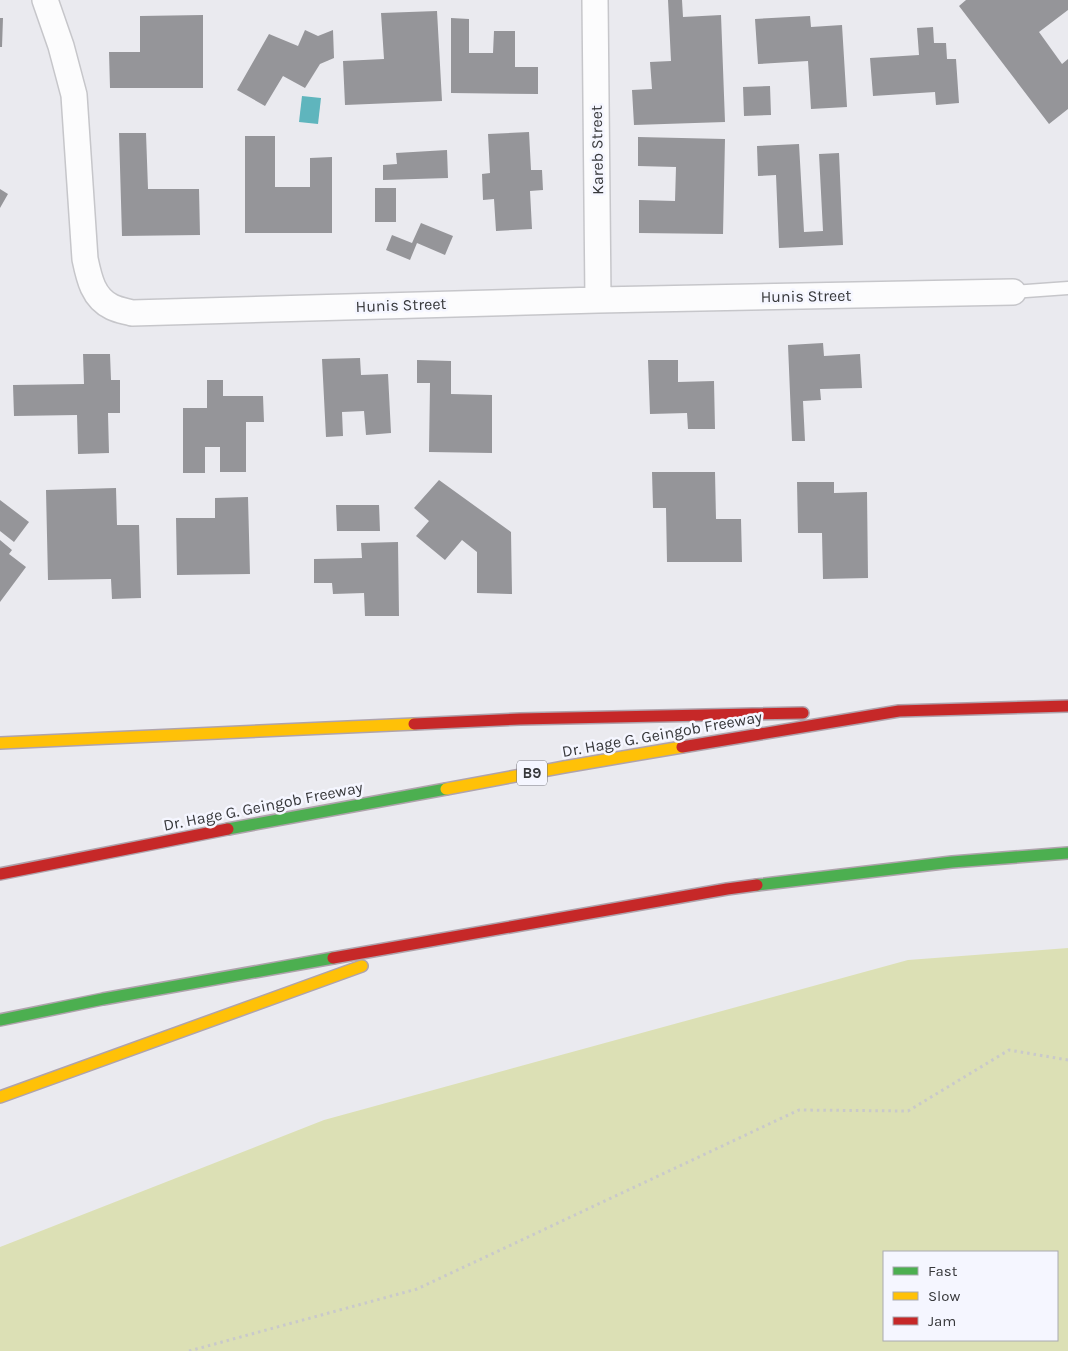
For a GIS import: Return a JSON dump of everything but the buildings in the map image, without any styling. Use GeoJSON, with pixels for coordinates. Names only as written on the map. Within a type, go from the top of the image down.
{"type":"FeatureCollection","features":[{"type":"Feature","properties":{"kind":"highway","name":"Dr. Hage G. Geingob Freeway"},"geometry":{"type":"LineString","coordinates":[[0,874],[227,829],[554,769],[899,711],[1068,706]]}},
{"type":"Feature","properties":{"kind":"highway"},"geometry":{"type":"LineString","coordinates":[[0,742],[520,719],[899,711]]}},
{"type":"Feature","properties":{"kind":"highway"},"geometry":{"type":"LineString","coordinates":[[0,1020],[113,997],[727,889],[952,862],[1068,853]]}},
{"type":"Feature","properties":{"kind":"highway"},"geometry":{"type":"LineString","coordinates":[[0,1097],[432,941]]}},
{"type":"Feature","properties":{"kind":"street","name":"Hunis Street"},"geometry":{"type":"LineString","coordinates":[[45,0],[62,46],[74,95],[85,259],[88,277],[96,296],[111,307],[132,313],[598,300],[1013,292]]}},
{"type":"Feature","properties":{"kind":"street","name":"Kareb Street"},"geometry":{"type":"LineString","coordinates":[[595,0],[598,300]]}},
{"type":"Feature","properties":{"kind":"lane"},"geometry":{"type":"LineString","coordinates":[[1013,292],[1068,288]]}},
{"type":"Feature","properties":{"kind":"path"},"geometry":{"type":"LineString","coordinates":[[189,1351],[417,1289],[799,1110],[908,1111],[1009,1050],[1068,1060]]}},
{"type":"Feature","properties":{"kind":"green space"},"geometry":{"type":"Polygon","coordinates":[[[1068,948],[1068,1351],[0,1351],[0,1247],[324,1120],[908,960],[1068,948]]]}},
{"type":"Feature","properties":{"kind":"water"},"geometry":{"type":"Polygon","coordinates":[[[302,96],[321,98],[318,124],[299,122],[302,96]]]}},
{"type":"Feature","properties":{"kind":"traffic: fast"},"geometry":{"type":"LineString","coordinates":[[228,829],[446,789]]}},
{"type":"Feature","properties":{"kind":"traffic: fast"},"geometry":{"type":"LineString","coordinates":[[757,885],[952,862],[1068,853]]}},
{"type":"Feature","properties":{"kind":"traffic: fast"},"geometry":{"type":"LineString","coordinates":[[0,1020],[103,999],[333,958]]}},
{"type":"Feature","properties":{"kind":"traffic: slow"},"geometry":{"type":"LineString","coordinates":[[0,743],[414,724]]}},
{"type":"Feature","properties":{"kind":"traffic: slow"},"geometry":{"type":"LineString","coordinates":[[446,789],[682,747]]}},
{"type":"Feature","properties":{"kind":"traffic: slow"},"geometry":{"type":"LineString","coordinates":[[0,1097],[362,966]]}},
{"type":"Feature","properties":{"kind":"traffic: jam"},"geometry":{"type":"LineString","coordinates":[[682,747],[899,711],[1068,706]]}},
{"type":"Feature","properties":{"kind":"traffic: jam"},"geometry":{"type":"LineString","coordinates":[[414,724],[520,719],[803,713]]}},
{"type":"Feature","properties":{"kind":"traffic: jam"},"geometry":{"type":"LineString","coordinates":[[0,874],[228,829]]}},
{"type":"Feature","properties":{"kind":"traffic: jam"},"geometry":{"type":"LineString","coordinates":[[333,958],[757,885]]}}]}
